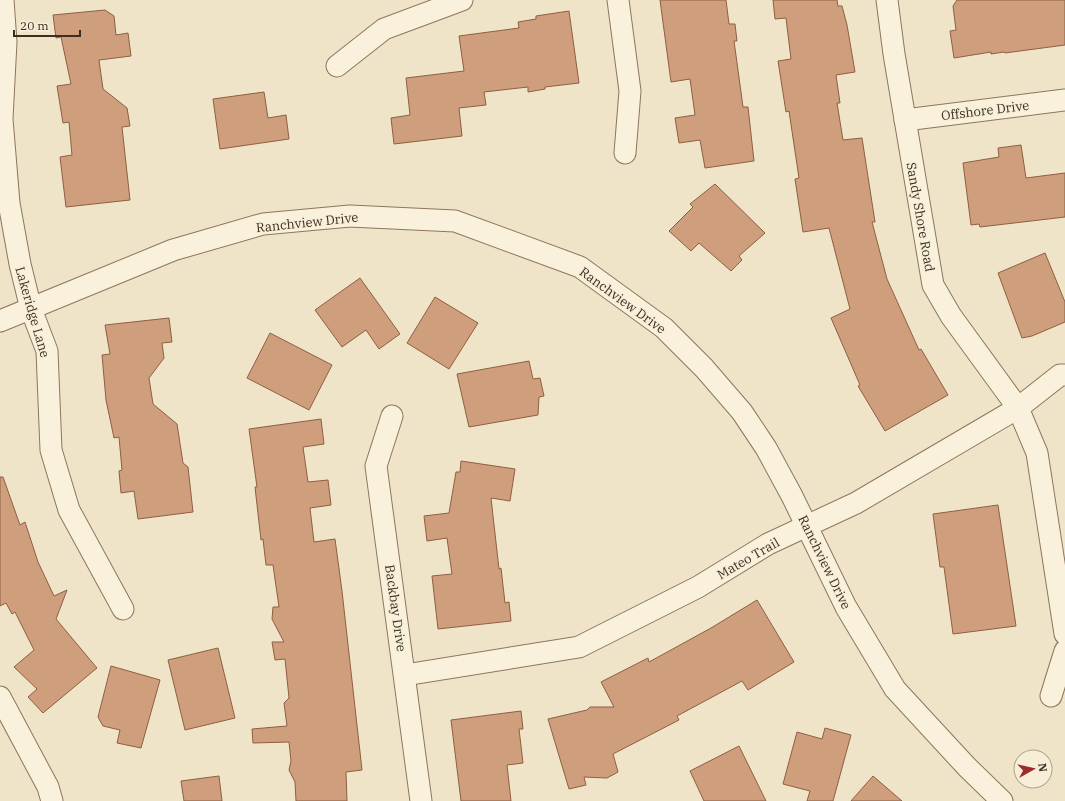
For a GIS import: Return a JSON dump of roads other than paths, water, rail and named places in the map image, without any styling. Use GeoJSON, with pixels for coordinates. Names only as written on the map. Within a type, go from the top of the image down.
{"type":"FeatureCollection","features":[{"type":"Feature","properties":{"kind":"street","name":"Lakeridge Lane"},"geometry":{"type":"LineString","coordinates":[[3,0],[6,42],[2,119],[8,202],[30,309],[47,351],[51,450],[69,510],[123,609]]}},
{"type":"Feature","properties":{"kind":"street"},"geometry":{"type":"LineString","coordinates":[[337,66],[384,29],[462,0]]}},
{"type":"Feature","properties":{"kind":"street"},"geometry":{"type":"LineString","coordinates":[[618,0],[630,92],[625,153]]}},
{"type":"Feature","properties":{"kind":"street","name":"Sandy Shore Road"},"geometry":{"type":"LineString","coordinates":[[887,0],[905,120],[933,285],[951,316],[1018,408],[1037,453],[1065,634]]}},
{"type":"Feature","properties":{"kind":"street","name":"Offshore Drive"},"geometry":{"type":"LineString","coordinates":[[905,120],[1065,100]]}},
{"type":"Feature","properties":{"kind":"street","name":"Ranchview Drive"},"geometry":{"type":"LineString","coordinates":[[0,321],[173,250],[263,224],[350,216],[455,221],[580,267],[664,328],[704,368],[742,412],[766,448],[846,607],[895,689],[967,767],[1002,801]]}},
{"type":"Feature","properties":{"kind":"street","name":"Mateo Trail"},"geometry":{"type":"LineString","coordinates":[[405,675],[579,647],[698,587],[768,544],[856,503],[1018,408],[1060,376],[1065,375]]}},
{"type":"Feature","properties":{"kind":"street","name":"Backbay Drive"},"geometry":{"type":"LineString","coordinates":[[392,416],[376,466],[421,801]]}},
{"type":"Feature","properties":{"kind":"street"},"geometry":{"type":"LineString","coordinates":[[1051,696],[1065,651]]}},
{"type":"Feature","properties":{"kind":"street"},"geometry":{"type":"LineString","coordinates":[[0,697],[48,787],[52,801]]}}]}
